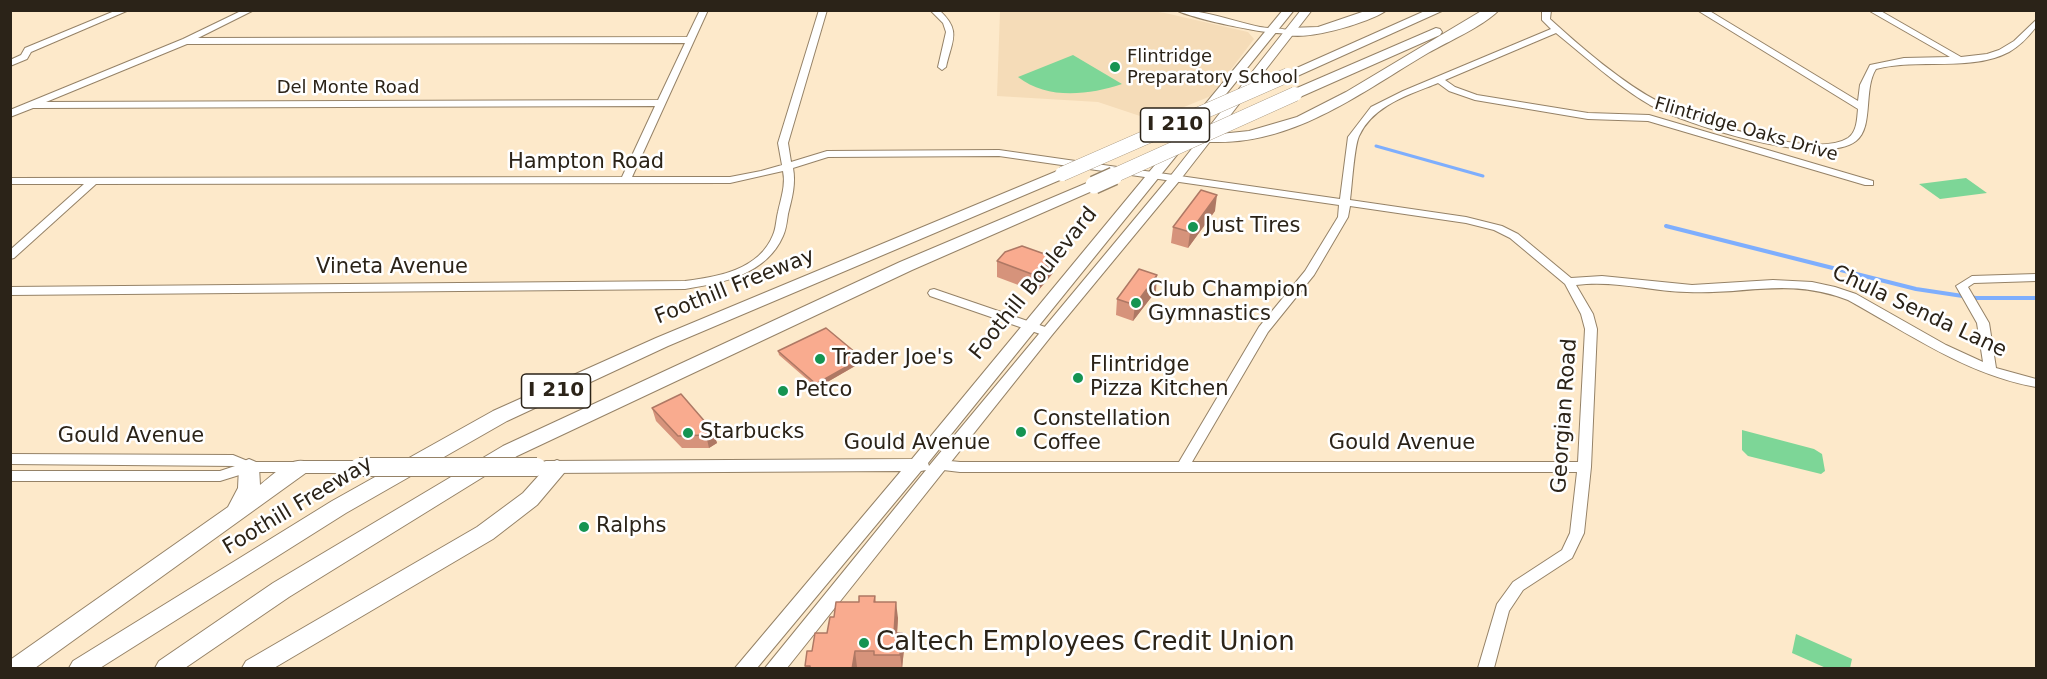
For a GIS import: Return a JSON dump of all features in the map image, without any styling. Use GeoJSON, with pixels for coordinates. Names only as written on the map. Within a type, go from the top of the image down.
{"type":"FeatureCollection","features":[{"type":"Feature","properties":{"kind":"highway"},"geometry":{"type":"LineString","coordinates":[[1288,32],[1310,33],[1335,27],[1381,10]]}},
{"type":"Feature","properties":{"kind":"highway","name":"Foothill Freeway"},"geometry":{"type":"LineString","coordinates":[[81,669],[339,507],[500,416],[662,342],[1062,174],[1438,10]]}},
{"type":"Feature","properties":{"kind":"highway","name":"I 210"},"geometry":{"type":"LineString","coordinates":[[167,669],[281,590],[510,451],[906,266],[1094,185],[1484,10]]}},
{"type":"Feature","properties":{"kind":"highway"},"geometry":{"type":"LineString","coordinates":[[1186,136],[1237,138],[1297,123],[1318,115],[1493,10]]}},
{"type":"Feature","properties":{"kind":"highway"},"geometry":{"type":"LineString","coordinates":[[1304,14],[1314,25],[1335,27]]}},
{"type":"Feature","properties":{"kind":"highway"},"geometry":{"type":"LineString","coordinates":[[228,518],[247,495],[252,482],[249,467]]}},
{"type":"Feature","properties":{"kind":"highway"},"geometry":{"type":"LineString","coordinates":[[18,669],[63,634],[300,467]]}},
{"type":"Feature","properties":{"kind":"highway"},"geometry":{"type":"LineString","coordinates":[[254,669],[485,533],[530,499],[547,467]]}},
{"type":"Feature","properties":{"kind":"main road","name":"Foothill Boulevard"},"geometry":{"type":"LineString","coordinates":[[745,669],[1157,174],[1289,10]]}},
{"type":"Feature","properties":{"kind":"main road","name":"Foothill Boulevard"},"geometry":{"type":"LineString","coordinates":[[776,669],[1047,332],[1176,177],[1304,14]]}},
{"type":"Feature","properties":{"kind":"main road","name":"Gould Avenue"},"geometry":{"type":"LineString","coordinates":[[300,467],[940,465]]}},
{"type":"Feature","properties":{"kind":"street"},"geometry":{"type":"LineString","coordinates":[[10,63],[24,57],[28,50],[125,10]]}},
{"type":"Feature","properties":{"kind":"street"},"geometry":{"type":"LineString","coordinates":[[10,114],[186,41],[250,10]]}},
{"type":"Feature","properties":{"kind":"street"},"geometry":{"type":"LineString","coordinates":[[625,181],[704,10]]}},
{"type":"Feature","properties":{"kind":"street"},"geometry":{"type":"LineString","coordinates":[[788,166],[783,154],[783,143],[823,10]]}},
{"type":"Feature","properties":{"kind":"street"},"geometry":{"type":"LineString","coordinates":[[934,10],[947,22],[950,32],[942,67]]}},
{"type":"Feature","properties":{"kind":"street"},"geometry":{"type":"LineString","coordinates":[[1180,10],[1272,31],[1288,32]]}},
{"type":"Feature","properties":{"kind":"street"},"geometry":{"type":"LineString","coordinates":[[1546,10],[1546,20],[1557,30],[1636,91],[1668,110],[1784,145],[1820,148],[1843,145],[1852,140],[1861,125],[1864,80],[1873,67],[1893,62],[1958,58],[2002,52],[2037,22]]}},
{"type":"Feature","properties":{"kind":"street"},"geometry":{"type":"LineString","coordinates":[[1701,10],[1861,107]]}},
{"type":"Feature","properties":{"kind":"street"},"geometry":{"type":"LineString","coordinates":[[1872,10],[1958,58]]}},
{"type":"Feature","properties":{"kind":"street"},"geometry":{"type":"LineString","coordinates":[[1183,466],[1263,330],[1310,273],[1342,217],[1346,202],[1351,149],[1357,128],[1374,110],[1388,101],[1557,30]]}},
{"type":"Feature","properties":{"kind":"street"},"geometry":{"type":"LineString","coordinates":[[186,41],[690,40]]}},
{"type":"Feature","properties":{"kind":"street","name":"Flintridge Oaks Drive"},"geometry":{"type":"LineString","coordinates":[[1439,80],[1452,89],[1475,97],[1588,116],[1649,118],[1869,183]]}},
{"type":"Feature","properties":{"kind":"street","name":"Del Monte Road"},"geometry":{"type":"LineString","coordinates":[[34,105],[661,103]]}},
{"type":"Feature","properties":{"kind":"street"},"geometry":{"type":"LineString","coordinates":[[1649,118],[1668,110]]}},
{"type":"Feature","properties":{"kind":"street","name":"Hampton Road"},"geometry":{"type":"LineString","coordinates":[[10,181],[730,180],[763,174],[819,156],[846,152],[982,152],[1023,155],[1157,174]]}},
{"type":"Feature","properties":{"kind":"street","name":"Vineta Avenue"},"geometry":{"type":"LineString","coordinates":[[10,291],[685,285],[718,280],[747,269],[766,253],[778,236],[790,181],[788,166]]}},
{"type":"Feature","properties":{"kind":"street","name":"Georgian Road"},"geometry":{"type":"LineString","coordinates":[[1157,174],[1466,220],[1498,228],[1514,236],[1569,282],[1587,314],[1591,329],[1584,467],[1577,533],[1567,554],[1518,586],[1502,609],[1486,669]]}},
{"type":"Feature","properties":{"kind":"street"},"geometry":{"type":"LineString","coordinates":[[10,256],[93,181]]}},
{"type":"Feature","properties":{"kind":"street","name":"Chula Senda Lane"},"geometry":{"type":"LineString","coordinates":[[1569,282],[1592,278],[1611,278],[1694,289],[1793,282],[1811,283],[1835,289],[1852,297],[1955,354],[1989,369],[2037,383]]}},
{"type":"Feature","properties":{"kind":"street"},"geometry":{"type":"LineString","coordinates":[[1989,369],[1983,323],[1962,286],[1972,280],[2037,278]]}},
{"type":"Feature","properties":{"kind":"street"},"geometry":{"type":"LineString","coordinates":[[934,293],[1047,332]]}},
{"type":"Feature","properties":{"kind":"street","name":"Gould Avenue"},"geometry":{"type":"LineString","coordinates":[[10,459],[233,460],[249,467]]}},
{"type":"Feature","properties":{"kind":"street","name":"Gould Avenue"},"geometry":{"type":"LineString","coordinates":[[940,465],[960,467],[1584,467]]}},
{"type":"Feature","properties":{"kind":"street","name":"Gould Avenue"},"geometry":{"type":"LineString","coordinates":[[10,476],[220,476],[249,467],[300,467]]}},
{"type":"Feature","properties":{"kind":"shaded area","name":"Flintridge Preparatory School"},"geometry":{"type":"Polygon","coordinates":[[[1144,10],[1248,32],[1254,39],[1211,96],[1152,120],[1098,102],[997,96],[1000,11],[1144,10]]]}},
{"type":"Feature","properties":{"kind":"green space"},"geometry":{"type":"Polygon","coordinates":[[[1073,55],[1122,84],[1096,91],[1068,93],[1042,89],[1018,77],[1073,55]]]}},
{"type":"Feature","properties":{"kind":"green space"},"geometry":{"type":"Polygon","coordinates":[[[1966,178],[1987,193],[1940,199],[1919,184],[1966,178]]]}},
{"type":"Feature","properties":{"kind":"green space"},"geometry":{"type":"Polygon","coordinates":[[[1742,430],[1814,449],[1822,454],[1825,471],[1821,474],[1748,456],[1742,450],[1742,430]]]}},
{"type":"Feature","properties":{"kind":"green space"},"geometry":{"type":"Polygon","coordinates":[[[1796,634],[1852,659],[1850,668],[1826,668],[1792,653],[1796,634]]]}},
{"type":"Feature","properties":{"kind":"building"},"geometry":{"type":"Polygon","coordinates":[[[1201,190],[1217,195],[1190,232],[1173,227],[1201,190]]]}},
{"type":"Feature","properties":{"kind":"building"},"geometry":{"type":"Polygon","coordinates":[[[1022,246],[1053,257],[1037,276],[997,261],[1005,252],[1022,246]]]}},
{"type":"Feature","properties":{"kind":"building"},"geometry":{"type":"Polygon","coordinates":[[[1139,269],[1157,275],[1135,305],[1117,299],[1139,269]]]}},
{"type":"Feature","properties":{"kind":"building","name":"Trader Joe's"},"geometry":{"type":"Polygon","coordinates":[[[826,328],[862,358],[816,384],[778,351],[826,328]]]}},
{"type":"Feature","properties":{"kind":"building"},"geometry":{"type":"Polygon","coordinates":[[[681,394],[713,431],[706,435],[678,436],[652,408],[681,394]]]}},
{"type":"Feature","properties":{"kind":"building","name":"Caltech Employees Credit Union"},"geometry":{"type":"Polygon","coordinates":[[[859,596],[875,596],[874,602],[896,602],[894,633],[902,633],[900,655],[874,655],[874,651],[855,651],[852,669],[810,669],[810,666],[805,666],[807,651],[812,651],[815,633],[827,633],[830,617],[834,617],[836,602],[859,602],[859,596]]]}},
{"type":"Feature","properties":{"kind":"waterway"},"geometry":{"type":"LineString","coordinates":[[1376,146],[1483,176]]}},
{"type":"Feature","properties":{"kind":"waterway"},"geometry":{"type":"LineString","coordinates":[[1666,226],[1916,289],[1976,298],[2036,298]]}},
{"type":"Feature","properties":{"kind":"place","name":"Flintridge Preparatory School"},"geometry":{"type":"Point","coordinates":[1115,67]}},
{"type":"Feature","properties":{"kind":"place","name":"Just Tires"},"geometry":{"type":"Point","coordinates":[1193,227]}},
{"type":"Feature","properties":{"kind":"place","name":"Club Champion Gymnastics"},"geometry":{"type":"Point","coordinates":[1136,303]}},
{"type":"Feature","properties":{"kind":"place","name":"Trader Joe's"},"geometry":{"type":"Point","coordinates":[820,359]}},
{"type":"Feature","properties":{"kind":"place","name":"Flintridge Pizza Kitchen"},"geometry":{"type":"Point","coordinates":[1078,378]}},
{"type":"Feature","properties":{"kind":"place","name":"Petco"},"geometry":{"type":"Point","coordinates":[783,391]}},
{"type":"Feature","properties":{"kind":"place","name":"Constellation Coffee"},"geometry":{"type":"Point","coordinates":[1021,432]}},
{"type":"Feature","properties":{"kind":"place","name":"Starbucks"},"geometry":{"type":"Point","coordinates":[688,433]}},
{"type":"Feature","properties":{"kind":"place","name":"Ralphs"},"geometry":{"type":"Point","coordinates":[584,527]}},
{"type":"Feature","properties":{"kind":"place","name":"Caltech Employees Credit Union"},"geometry":{"type":"Point","coordinates":[864,643]}}]}
